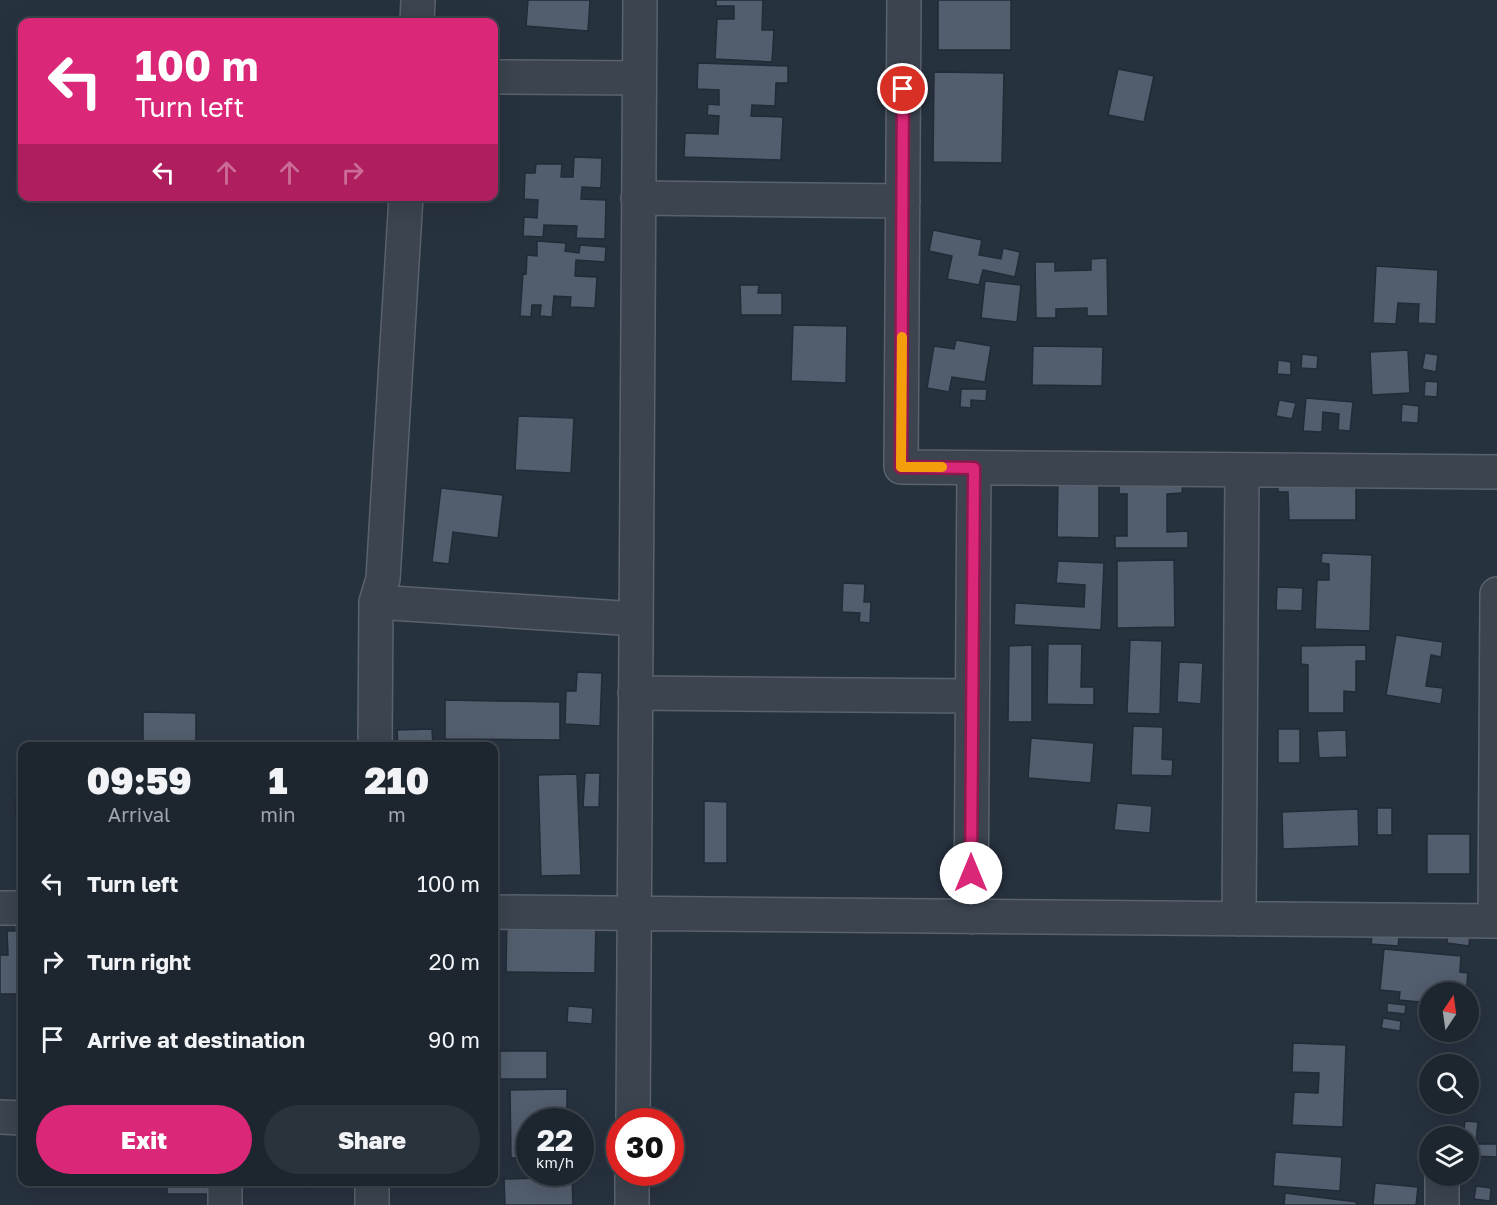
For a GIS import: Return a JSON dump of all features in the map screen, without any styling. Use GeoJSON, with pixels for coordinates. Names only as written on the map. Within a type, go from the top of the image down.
{"type":"FeatureCollection","features":[{"type":"Feature","properties":{"kind":"street"},"geometry":{"type":"LineString","coordinates":[[417,18],[418,0]]}},
{"type":"Feature","properties":{"kind":"street"},"geometry":{"type":"LineString","coordinates":[[633,1108],[640,0]]}},
{"type":"Feature","properties":{"kind":"street"},"geometry":{"type":"LineString","coordinates":[[904,0],[901,467],[1497,472]]}},
{"type":"Feature","properties":{"kind":"street"},"geometry":{"type":"LineString","coordinates":[[498,77],[639,78]]}},
{"type":"Feature","properties":{"kind":"street"},"geometry":{"type":"LineString","coordinates":[[638,198],[903,201]]}},
{"type":"Feature","properties":{"kind":"street"},"geometry":{"type":"LineString","coordinates":[[375,742],[376,602],[383,579],[406,201]]}},
{"type":"Feature","properties":{"kind":"street"},"geometry":{"type":"LineString","coordinates":[[971,917],[974,468]]}},
{"type":"Feature","properties":{"kind":"street"},"geometry":{"type":"LineString","coordinates":[[1239,919],[1242,470]]}},
{"type":"Feature","properties":{"kind":"street"},"geometry":{"type":"LineString","coordinates":[[498,912],[1496,921],[1497,594]]}},
{"type":"Feature","properties":{"kind":"street"},"geometry":{"type":"LineString","coordinates":[[376,602],[636,620]]}},
{"type":"Feature","properties":{"kind":"street"},"geometry":{"type":"LineString","coordinates":[[635,693],[972,696]]}},
{"type":"Feature","properties":{"kind":"street"},"geometry":{"type":"LineString","coordinates":[[0,908],[18,908]]}},
{"type":"Feature","properties":{"kind":"street"},"geometry":{"type":"LineString","coordinates":[[0,1117],[18,1118]]}},
{"type":"Feature","properties":{"kind":"street"},"geometry":{"type":"LineString","coordinates":[[225,1186],[225,1205]]}},
{"type":"Feature","properties":{"kind":"street"},"geometry":{"type":"LineString","coordinates":[[372,1186],[372,1205]]}},
{"type":"Feature","properties":{"kind":"street"},"geometry":{"type":"LineString","coordinates":[[632,1186],[632,1205]]}},
{"type":"Feature","properties":{"kind":"street"},"geometry":{"type":"LineString","coordinates":[[1442,1186],[1442,1205]]}},
{"type":"Feature","properties":{"kind":"building"},"geometry":{"type":"Polygon","coordinates":[[[528,0],[590,0],[588,31],[526,26],[528,0]]]}},
{"type":"Feature","properties":{"kind":"building"},"geometry":{"type":"Polygon","coordinates":[[[716,0],[763,0],[762,30],[774,30],[772,62],[715,59],[717,19],[734,19],[734,6],[716,6],[716,0]]]}},
{"type":"Feature","properties":{"kind":"building"},"geometry":{"type":"Polygon","coordinates":[[[938,0],[1011,0],[1011,50],[938,50],[938,0]]]}},
{"type":"Feature","properties":{"kind":"building"},"geometry":{"type":"Polygon","coordinates":[[[698,63],[788,66],[788,83],[776,83],[775,106],[752,105],[751,116],[783,117],[781,160],[684,157],[685,133],[718,134],[719,116],[707,115],[708,104],[719,105],[719,90],[697,89],[698,63]]]}},
{"type":"Feature","properties":{"kind":"building"},"geometry":{"type":"Polygon","coordinates":[[[1118,69],[1154,76],[1144,122],[1108,115],[1118,69]]]}},
{"type":"Feature","properties":{"kind":"building"},"geometry":{"type":"Polygon","coordinates":[[[934,72],[1004,73],[1002,163],[933,162],[934,72]]]}},
{"type":"Feature","properties":{"kind":"building"},"geometry":{"type":"Polygon","coordinates":[[[574,157],[602,158],[601,188],[582,187],[581,199],[606,200],[605,239],[576,238],[577,226],[544,225],[543,237],[523,236],[524,217],[537,218],[538,200],[524,199],[525,173],[535,173],[536,164],[562,164],[561,177],[573,177],[574,157]]]}},
{"type":"Feature","properties":{"kind":"building"},"geometry":{"type":"Polygon","coordinates":[[[933,230],[982,240],[979,255],[1001,259],[1003,248],[1020,252],[1015,277],[983,270],[979,285],[947,279],[952,256],[929,251],[933,230]]]}},
{"type":"Feature","properties":{"kind":"building"},"geometry":{"type":"Polygon","coordinates":[[[537,241],[566,243],[565,251],[579,253],[580,245],[606,247],[605,262],[576,260],[575,276],[597,277],[595,308],[570,307],[571,297],[554,296],[552,317],[540,316],[541,305],[532,305],[531,317],[520,316],[523,273],[526,274],[527,255],[537,256],[537,241]]]}},
{"type":"Feature","properties":{"kind":"building"},"geometry":{"type":"Polygon","coordinates":[[[1107,258],[1108,316],[1087,316],[1087,308],[1056,309],[1056,318],[1036,318],[1035,262],[1055,262],[1055,271],[1091,270],[1091,259],[1107,258]]]}},
{"type":"Feature","properties":{"kind":"building"},"geometry":{"type":"Polygon","coordinates":[[[1376,266],[1438,270],[1436,324],[1418,323],[1419,304],[1398,303],[1396,324],[1373,323],[1376,266]]]}},
{"type":"Feature","properties":{"kind":"building"},"geometry":{"type":"Polygon","coordinates":[[[985,281],[1021,285],[1017,322],[981,318],[985,281]]]}},
{"type":"Feature","properties":{"kind":"building"},"geometry":{"type":"Polygon","coordinates":[[[740,285],[759,285],[758,293],[782,293],[782,315],[741,315],[740,285]]]}},
{"type":"Feature","properties":{"kind":"building"},"geometry":{"type":"Polygon","coordinates":[[[793,325],[847,326],[846,383],[791,381],[793,325]]]}},
{"type":"Feature","properties":{"kind":"building"},"geometry":{"type":"Polygon","coordinates":[[[956,340],[991,346],[985,382],[952,377],[949,392],[927,388],[934,346],[954,349],[956,340]]]}},
{"type":"Feature","properties":{"kind":"building"},"geometry":{"type":"Polygon","coordinates":[[[1033,346],[1103,347],[1102,386],[1032,385],[1033,346]]]}},
{"type":"Feature","properties":{"kind":"building"},"geometry":{"type":"Polygon","coordinates":[[[1408,350],[1410,393],[1372,395],[1370,352],[1408,350]]]}},
{"type":"Feature","properties":{"kind":"building"},"geometry":{"type":"Polygon","coordinates":[[[1425,353],[1438,355],[1436,372],[1422,369],[1425,353]]]}},
{"type":"Feature","properties":{"kind":"building"},"geometry":{"type":"Polygon","coordinates":[[[1302,354],[1318,356],[1317,369],[1301,368],[1302,354]]]}},
{"type":"Feature","properties":{"kind":"building"},"geometry":{"type":"Polygon","coordinates":[[[1278,360],[1291,362],[1291,375],[1277,374],[1278,360]]]}},
{"type":"Feature","properties":{"kind":"building"},"geometry":{"type":"Polygon","coordinates":[[[1425,381],[1438,382],[1437,397],[1424,396],[1425,381]]]}},
{"type":"Feature","properties":{"kind":"building"},"geometry":{"type":"Polygon","coordinates":[[[961,389],[987,389],[986,401],[971,400],[971,408],[960,407],[961,389]]]}},
{"type":"Feature","properties":{"kind":"building"},"geometry":{"type":"Polygon","coordinates":[[[1306,398],[1353,402],[1350,431],[1338,430],[1339,414],[1323,412],[1322,432],[1303,431],[1306,398]]]}},
{"type":"Feature","properties":{"kind":"building"},"geometry":{"type":"Polygon","coordinates":[[[1279,400],[1296,403],[1292,419],[1276,416],[1279,400]]]}},
{"type":"Feature","properties":{"kind":"building"},"geometry":{"type":"Polygon","coordinates":[[[1402,404],[1419,406],[1418,423],[1401,422],[1402,404]]]}},
{"type":"Feature","properties":{"kind":"building"},"geometry":{"type":"Polygon","coordinates":[[[518,416],[574,418],[571,473],[515,470],[518,416]]]}},
{"type":"Feature","properties":{"kind":"building"},"geometry":{"type":"Polygon","coordinates":[[[1278,475],[1356,475],[1356,520],[1289,520],[1288,492],[1278,492],[1278,475]]]}},
{"type":"Feature","properties":{"kind":"building"},"geometry":{"type":"Polygon","coordinates":[[[1058,479],[1099,480],[1099,538],[1057,537],[1058,479]]]}},
{"type":"Feature","properties":{"kind":"building"},"geometry":{"type":"Polygon","coordinates":[[[1119,480],[1183,480],[1182,493],[1167,494],[1167,532],[1188,531],[1188,548],[1115,548],[1115,536],[1127,536],[1127,494],[1119,494],[1119,480]]]}},
{"type":"Feature","properties":{"kind":"building"},"geometry":{"type":"Polygon","coordinates":[[[441,488],[503,495],[498,538],[453,532],[449,564],[432,562],[441,488]]]}},
{"type":"Feature","properties":{"kind":"building"},"geometry":{"type":"Polygon","coordinates":[[[1322,553],[1372,555],[1370,631],[1315,629],[1317,580],[1329,580],[1329,564],[1321,563],[1322,553]]]}},
{"type":"Feature","properties":{"kind":"building"},"geometry":{"type":"Polygon","coordinates":[[[1174,560],[1175,627],[1117,628],[1117,561],[1174,560]]]}},
{"type":"Feature","properties":{"kind":"building"},"geometry":{"type":"Polygon","coordinates":[[[1058,561],[1104,563],[1101,630],[1014,625],[1015,603],[1084,607],[1085,585],[1056,583],[1058,561]]]}},
{"type":"Feature","properties":{"kind":"building"},"geometry":{"type":"Polygon","coordinates":[[[843,583],[865,584],[864,602],[871,602],[870,623],[859,622],[860,613],[842,612],[843,583]]]}},
{"type":"Feature","properties":{"kind":"building"},"geometry":{"type":"Polygon","coordinates":[[[1277,587],[1303,588],[1302,611],[1276,610],[1277,587]]]}},
{"type":"Feature","properties":{"kind":"building"},"geometry":{"type":"Polygon","coordinates":[[[1396,635],[1443,642],[1441,657],[1431,655],[1426,686],[1443,688],[1441,704],[1386,695],[1396,635]]]}},
{"type":"Feature","properties":{"kind":"building"},"geometry":{"type":"Polygon","coordinates":[[[1130,640],[1162,641],[1160,714],[1127,713],[1130,640]]]}},
{"type":"Feature","properties":{"kind":"building"},"geometry":{"type":"Polygon","coordinates":[[[1048,644],[1082,644],[1081,687],[1094,687],[1094,705],[1047,704],[1048,644]]]}},
{"type":"Feature","properties":{"kind":"building"},"geometry":{"type":"Polygon","coordinates":[[[1032,645],[1032,722],[1008,722],[1009,646],[1032,645]]]}},
{"type":"Feature","properties":{"kind":"building"},"geometry":{"type":"Polygon","coordinates":[[[1366,645],[1366,661],[1356,661],[1356,692],[1344,691],[1344,713],[1308,713],[1308,665],[1301,664],[1301,646],[1366,645]]]}},
{"type":"Feature","properties":{"kind":"building"},"geometry":{"type":"Polygon","coordinates":[[[1179,662],[1203,663],[1201,704],[1177,702],[1179,662]]]}},
{"type":"Feature","properties":{"kind":"building"},"geometry":{"type":"Polygon","coordinates":[[[577,672],[602,673],[600,726],[565,724],[566,691],[576,691],[577,672]]]}},
{"type":"Feature","properties":{"kind":"building"},"geometry":{"type":"Polygon","coordinates":[[[445,700],[560,702],[560,740],[445,739],[445,700]]]}},
{"type":"Feature","properties":{"kind":"building"},"geometry":{"type":"Polygon","coordinates":[[[143,712],[196,713],[196,742],[143,742],[143,712]]]}},
{"type":"Feature","properties":{"kind":"building"},"geometry":{"type":"Polygon","coordinates":[[[1133,726],[1163,727],[1162,759],[1173,760],[1172,776],[1131,775],[1133,726]]]}},
{"type":"Feature","properties":{"kind":"building"},"geometry":{"type":"Polygon","coordinates":[[[432,729],[433,742],[398,742],[397,730],[432,729]]]}},
{"type":"Feature","properties":{"kind":"building"},"geometry":{"type":"Polygon","coordinates":[[[1278,729],[1300,729],[1300,763],[1278,763],[1278,729]]]}},
{"type":"Feature","properties":{"kind":"building"},"geometry":{"type":"Polygon","coordinates":[[[1346,730],[1347,757],[1319,758],[1317,731],[1346,730]]]}},
{"type":"Feature","properties":{"kind":"building"},"geometry":{"type":"Polygon","coordinates":[[[1031,738],[1094,743],[1091,783],[1028,778],[1031,738]]]}},
{"type":"Feature","properties":{"kind":"building"},"geometry":{"type":"Polygon","coordinates":[[[585,773],[600,773],[599,807],[583,807],[585,773]]]}},
{"type":"Feature","properties":{"kind":"building"},"geometry":{"type":"Polygon","coordinates":[[[577,774],[581,875],[541,876],[538,775],[577,774]]]}},
{"type":"Feature","properties":{"kind":"building"},"geometry":{"type":"Polygon","coordinates":[[[15,799],[18,799],[18,817],[16,817],[15,799]]]}},
{"type":"Feature","properties":{"kind":"building"},"geometry":{"type":"Polygon","coordinates":[[[704,801],[727,802],[727,863],[704,863],[704,801]]]}},
{"type":"Feature","properties":{"kind":"building"},"geometry":{"type":"Polygon","coordinates":[[[1117,803],[1152,806],[1150,833],[1114,830],[1117,803]]]}},
{"type":"Feature","properties":{"kind":"building"},"geometry":{"type":"Polygon","coordinates":[[[1377,808],[1392,808],[1392,835],[1377,835],[1377,808]]]}},
{"type":"Feature","properties":{"kind":"building"},"geometry":{"type":"Polygon","coordinates":[[[1358,809],[1359,846],[1283,849],[1282,812],[1358,809]]]}},
{"type":"Feature","properties":{"kind":"building"},"geometry":{"type":"Polygon","coordinates":[[[1427,834],[1470,834],[1470,874],[1427,874],[1427,834]]]}},
{"type":"Feature","properties":{"kind":"building"},"geometry":{"type":"Polygon","coordinates":[[[14,912],[18,912],[18,994],[0,994],[0,955],[8,955],[7,931],[15,931],[14,912]]]}},
{"type":"Feature","properties":{"kind":"building"},"geometry":{"type":"Polygon","coordinates":[[[507,916],[596,917],[595,973],[506,972],[507,916]]]}},
{"type":"Feature","properties":{"kind":"building"},"geometry":{"type":"Polygon","coordinates":[[[1449,922],[1470,933],[1469,946],[1447,943],[1449,922]]]}},
{"type":"Feature","properties":{"kind":"building"},"geometry":{"type":"Polygon","coordinates":[[[1373,928],[1400,930],[1398,946],[1371,944],[1373,928]]]}},
{"type":"Feature","properties":{"kind":"building"},"geometry":{"type":"Polygon","coordinates":[[[1384,949],[1461,956],[1460,972],[1468,973],[1467,982],[1419,982],[1419,1002],[1399,1000],[1400,992],[1380,990],[1384,949]]]}},
{"type":"Feature","properties":{"kind":"building"},"geometry":{"type":"Polygon","coordinates":[[[1387,1003],[1406,1005],[1405,1014],[1387,1012],[1387,1003]]]}},
{"type":"Feature","properties":{"kind":"building"},"geometry":{"type":"Polygon","coordinates":[[[568,1006],[593,1008],[592,1024],[567,1022],[568,1006]]]}},
{"type":"Feature","properties":{"kind":"building"},"geometry":{"type":"Polygon","coordinates":[[[1383,1018],[1401,1021],[1400,1031],[1381,1028],[1383,1018]]]}},
{"type":"Feature","properties":{"kind":"building"},"geometry":{"type":"Polygon","coordinates":[[[1293,1043],[1346,1045],[1343,1127],[1292,1125],[1294,1092],[1318,1093],[1319,1073],[1292,1072],[1293,1043]]]}},
{"type":"Feature","properties":{"kind":"building"},"geometry":{"type":"Polygon","coordinates":[[[500,1051],[547,1051],[547,1079],[500,1079],[500,1051]]]}},
{"type":"Feature","properties":{"kind":"building"},"geometry":{"type":"Polygon","coordinates":[[[567,1089],[567,1108],[516,1108],[516,1158],[511,1158],[510,1090],[567,1089]]]}},
{"type":"Feature","properties":{"kind":"building"},"geometry":{"type":"Polygon","coordinates":[[[1465,1121],[1478,1122],[1478,1126],[1464,1126],[1465,1121]]]}},
{"type":"Feature","properties":{"kind":"building"},"geometry":{"type":"Polygon","coordinates":[[[1479,1144],[1497,1144],[1497,1157],[1479,1156],[1479,1144]]]}},
{"type":"Feature","properties":{"kind":"building"},"geometry":{"type":"Polygon","coordinates":[[[1275,1152],[1342,1157],[1340,1191],[1273,1186],[1275,1152]]]}},
{"type":"Feature","properties":{"kind":"building"},"geometry":{"type":"Polygon","coordinates":[[[504,1179],[516,1179],[516,1186],[572,1186],[573,1205],[505,1205],[504,1179]]]}},
{"type":"Feature","properties":{"kind":"building"},"geometry":{"type":"Polygon","coordinates":[[[1375,1183],[1418,1187],[1416,1205],[1373,1205],[1375,1183]]]}},
{"type":"Feature","properties":{"kind":"building"},"geometry":{"type":"Polygon","coordinates":[[[167,1186],[210,1186],[210,1194],[167,1194],[167,1186]]]}},
{"type":"Feature","properties":{"kind":"building"},"geometry":{"type":"Polygon","coordinates":[[[305,1186],[332,1186],[305,1188],[305,1186]]]}},
{"type":"Feature","properties":{"kind":"building"},"geometry":{"type":"Polygon","coordinates":[[[1476,1186],[1491,1188],[1490,1201],[1474,1199],[1476,1186]]]}},
{"type":"Feature","properties":{"kind":"building"},"geometry":{"type":"Polygon","coordinates":[[[1285,1193],[1357,1202],[1356,1205],[1284,1205],[1285,1193]]]}},
{"type":"Feature","properties":{"kind":"slow traffic"},"geometry":{"type":"LineString","coordinates":[[902,337],[901,467],[942,467]]}},
{"type":"Feature","properties":{"kind":"route"},"geometry":{"type":"LineString","coordinates":[[903,89],[901,467],[974,468],[971,873]]}}]}
